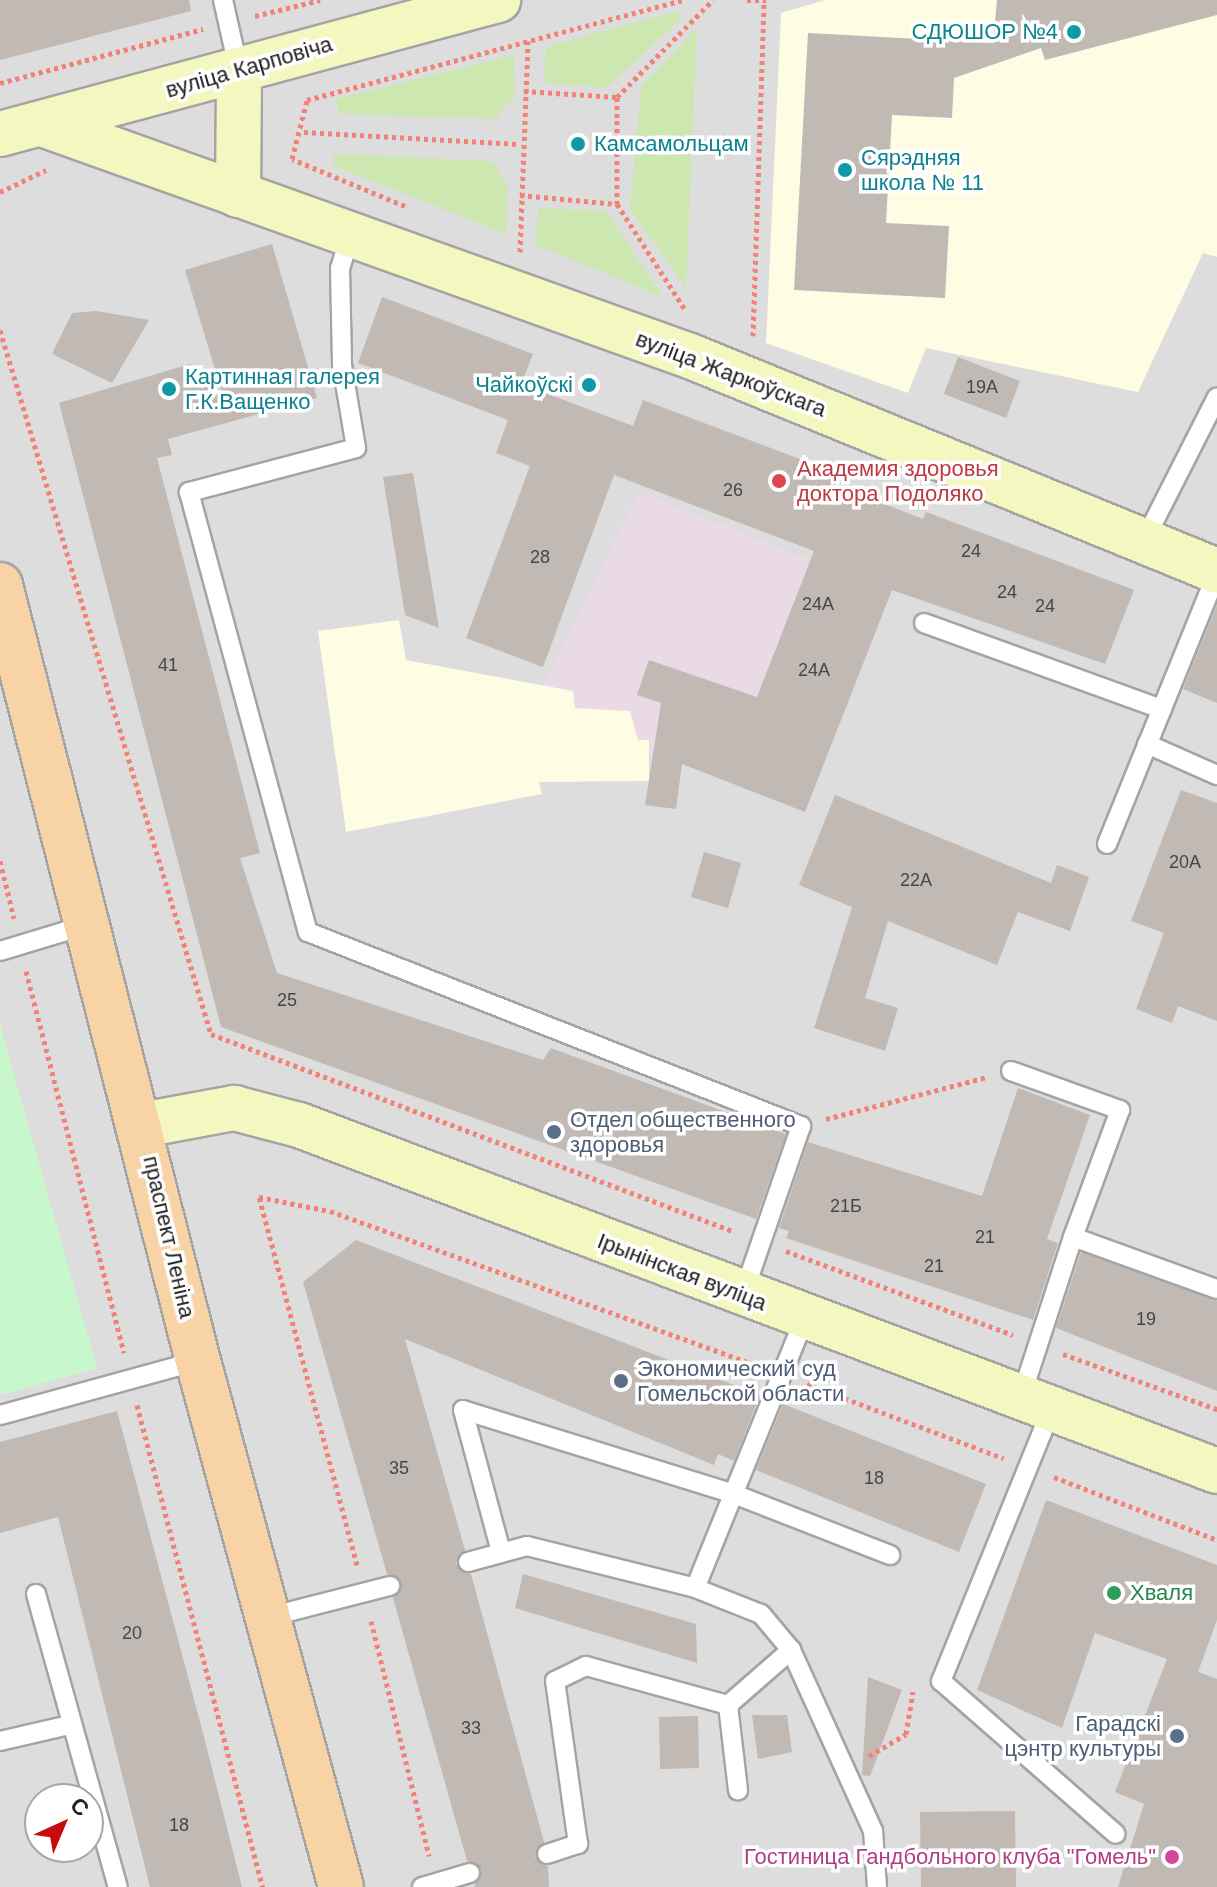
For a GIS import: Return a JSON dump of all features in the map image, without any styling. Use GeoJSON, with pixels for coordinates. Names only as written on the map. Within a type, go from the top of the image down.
{"type":"FeatureCollection","features":[{"type":"Feature","properties":{"kind":"main road","name":"праспект Леніна"},"geometry":{"type":"LineString","coordinates":[[0,585],[142,1125],[198,1361],[272,1616],[341,1887]]}},
{"type":"Feature","properties":{"kind":"street","name":"вуліца Карповіча"},"geometry":{"type":"LineString","coordinates":[[0,134],[498,0]]}},
{"type":"Feature","properties":{"kind":"street"},"geometry":{"type":"LineString","coordinates":[[238,195],[239,71]]}},
{"type":"Feature","properties":{"kind":"street","name":"вуліца Жаркоўскага"},"geometry":{"type":"LineString","coordinates":[[42,124],[690,356],[1217,572]]}},
{"type":"Feature","properties":{"kind":"street","name":"Ірынінская вуліца"},"geometry":{"type":"LineString","coordinates":[[142,1125],[234,1108],[299,1125],[804,1320],[1217,1471]]}},
{"type":"Feature","properties":{"kind":"lane"},"geometry":{"type":"LineString","coordinates":[[223,0],[239,71]]}},
{"type":"Feature","properties":{"kind":"lane"},"geometry":{"type":"LineString","coordinates":[[350,236],[340,268],[342,351],[356,448],[189,492],[308,932],[801,1126],[763,1243],[742,1295]]}},
{"type":"Feature","properties":{"kind":"lane"},"geometry":{"type":"LineString","coordinates":[[1144,541],[1217,397]]}},
{"type":"Feature","properties":{"kind":"lane"},"geometry":{"type":"LineString","coordinates":[[1107,844],[1217,572]]}},
{"type":"Feature","properties":{"kind":"lane"},"geometry":{"type":"LineString","coordinates":[[924,623],[1162,709]]}},
{"type":"Feature","properties":{"kind":"lane"},"geometry":{"type":"LineString","coordinates":[[1147,744],[1217,775]]}},
{"type":"Feature","properties":{"kind":"lane"},"geometry":{"type":"LineString","coordinates":[[0,951],[89,924]]}},
{"type":"Feature","properties":{"kind":"lane"},"geometry":{"type":"LineString","coordinates":[[1011,1071],[1120,1110],[1037,1344],[1036,1403],[1026,1466],[941,1681],[1116,1834]]}},
{"type":"Feature","properties":{"kind":"lane"},"geometry":{"type":"LineString","coordinates":[[1073,1237],[1217,1289]]}},
{"type":"Feature","properties":{"kind":"lane"},"geometry":{"type":"LineString","coordinates":[[695,1588],[731,1493],[804,1320]]}},
{"type":"Feature","properties":{"kind":"lane"},"geometry":{"type":"LineString","coordinates":[[0,1415],[198,1361]]}},
{"type":"Feature","properties":{"kind":"lane"},"geometry":{"type":"LineString","coordinates":[[501,1552],[463,1410],[731,1493],[890,1555]]}},
{"type":"Feature","properties":{"kind":"lane"},"geometry":{"type":"LineString","coordinates":[[468,1562],[527,1546],[695,1588],[761,1614],[791,1650],[849,1768],[873,1831],[877,1887]]}},
{"type":"Feature","properties":{"kind":"lane"},"geometry":{"type":"LineString","coordinates":[[272,1616],[390,1586]]}},
{"type":"Feature","properties":{"kind":"lane"},"geometry":{"type":"LineString","coordinates":[[36,1594],[69,1725],[118,1887]]}},
{"type":"Feature","properties":{"kind":"lane"},"geometry":{"type":"LineString","coordinates":[[728,1705],[791,1650]]}},
{"type":"Feature","properties":{"kind":"lane"},"geometry":{"type":"LineString","coordinates":[[547,1854],[578,1844],[555,1681],[586,1666],[728,1705]]}},
{"type":"Feature","properties":{"kind":"lane"},"geometry":{"type":"LineString","coordinates":[[728,1705],[738,1790]]}},
{"type":"Feature","properties":{"kind":"lane"},"geometry":{"type":"LineString","coordinates":[[0,1741],[69,1725]]}},
{"type":"Feature","properties":{"kind":"lane"},"geometry":{"type":"LineString","coordinates":[[429,1885],[470,1873]]}},
{"type":"Feature","properties":{"kind":"path"},"geometry":{"type":"LineString","coordinates":[[0,83],[320,0]]}},
{"type":"Feature","properties":{"kind":"path"},"geometry":{"type":"LineString","coordinates":[[420,212],[292,159],[304,132],[307,100],[682,0]]}},
{"type":"Feature","properties":{"kind":"path"},"geometry":{"type":"LineString","coordinates":[[686,311],[617,204],[617,97],[713,0]]}},
{"type":"Feature","properties":{"kind":"path"},"geometry":{"type":"LineString","coordinates":[[747,0],[765,0],[753,348]]}},
{"type":"Feature","properties":{"kind":"path"},"geometry":{"type":"LineString","coordinates":[[520,253],[520,144],[528,41]]}},
{"type":"Feature","properties":{"kind":"path"},"geometry":{"type":"LineString","coordinates":[[524,91],[617,97]]}},
{"type":"Feature","properties":{"kind":"path"},"geometry":{"type":"LineString","coordinates":[[304,132],[520,144]]}},
{"type":"Feature","properties":{"kind":"path"},"geometry":{"type":"LineString","coordinates":[[520,195],[617,204]]}},
{"type":"Feature","properties":{"kind":"path"},"geometry":{"type":"LineString","coordinates":[[506,247],[534,259]]}},
{"type":"Feature","properties":{"kind":"path"},"geometry":{"type":"LineString","coordinates":[[0,330],[211,1034],[763,1243],[1217,1409]]}},
{"type":"Feature","properties":{"kind":"path"},"geometry":{"type":"LineString","coordinates":[[0,861],[130,1378],[263,1887]]}},
{"type":"Feature","properties":{"kind":"path"},"geometry":{"type":"LineString","coordinates":[[801,1126],[1011,1071]]}},
{"type":"Feature","properties":{"kind":"path"},"geometry":{"type":"LineString","coordinates":[[429,1885],[365,1594],[259,1197],[330,1211],[782,1374],[1217,1540]]}},
{"type":"Feature","properties":{"kind":"path"},"geometry":{"type":"LineString","coordinates":[[849,1768],[906,1734],[914,1690]]}},
{"type":"Feature","properties":{"kind":"shaded area"},"geometry":{"type":"Polygon","coordinates":[[[0,0],[1217,0],[1217,1887],[0,1887],[0,0]]]}},
{"type":"Feature","properties":{"kind":"shaded area"},"geometry":{"type":"Polygon","coordinates":[[[825,0],[1217,0],[1217,257],[1203,253],[1138,392],[926,348],[908,393],[766,343],[781,13],[825,0]]]}},
{"type":"Feature","properties":{"kind":"shaded area"},"geometry":{"type":"Polygon","coordinates":[[[839,486],[920,518],[805,812],[683,762],[653,757],[638,740],[630,711],[574,708],[541,688],[638,492],[810,560],[839,486]]]}},
{"type":"Feature","properties":{"kind":"shaded area"},"geometry":{"type":"Polygon","coordinates":[[[399,620],[406,660],[573,691],[575,708],[630,711],[638,740],[649,740],[649,781],[539,782],[542,794],[346,832],[318,631],[399,620]]]}},
{"type":"Feature","properties":{"kind":"green space"},"geometry":{"type":"Polygon","coordinates":[[[676,11],[682,18],[606,88],[544,83],[546,47],[676,11]]]}},
{"type":"Feature","properties":{"kind":"green space"},"geometry":{"type":"Polygon","coordinates":[[[697,28],[686,288],[630,209],[641,87],[697,28]]]}},
{"type":"Feature","properties":{"kind":"green space"},"geometry":{"type":"Polygon","coordinates":[[[514,55],[515,95],[495,119],[339,114],[336,99],[514,55]]]}},
{"type":"Feature","properties":{"kind":"green space"},"geometry":{"type":"Polygon","coordinates":[[[334,154],[492,161],[508,186],[506,234],[334,166],[334,154]]]}},
{"type":"Feature","properties":{"kind":"green space"},"geometry":{"type":"Polygon","coordinates":[[[538,208],[606,211],[663,297],[536,245],[538,208]]]}},
{"type":"Feature","properties":{"kind":"green space"},"geometry":{"type":"Polygon","coordinates":[[[0,1025],[97,1368],[0,1395],[0,1025]]]}},
{"type":"Feature","properties":{"kind":"building"},"geometry":{"type":"Polygon","coordinates":[[[0,0],[189,0],[191,11],[0,60],[0,0]]]}},
{"type":"Feature","properties":{"kind":"building","name":"Сярэдняя школа № 11"},"geometry":{"type":"Polygon","coordinates":[[[997,0],[1217,0],[1217,15],[1045,60],[1041,48],[954,78],[952,118],[892,115],[886,223],[949,226],[945,298],[794,290],[808,33],[993,43],[997,0]]]}},
{"type":"Feature","properties":{"kind":"building"},"geometry":{"type":"Polygon","coordinates":[[[272,244],[317,398],[168,439],[172,455],[157,458],[260,853],[240,858],[277,973],[543,1060],[551,1048],[786,1134],[756,1219],[221,1027],[59,403],[190,364],[223,396],[185,270],[272,244]]]}},
{"type":"Feature","properties":{"kind":"building"},"geometry":{"type":"Polygon","coordinates":[[[382,297],[533,354],[521,384],[633,426],[643,400],[840,474],[836,485],[923,519],[926,512],[1134,590],[1105,664],[892,590],[805,812],[682,764],[676,809],[645,805],[661,703],[637,695],[649,660],[757,697],[814,551],[614,475],[543,667],[466,638],[530,466],[496,453],[508,420],[358,363],[382,297]]]}},
{"type":"Feature","properties":{"kind":"building"},"geometry":{"type":"Polygon","coordinates":[[[96,311],[149,320],[112,383],[52,354],[72,313],[96,311]]]}},
{"type":"Feature","properties":{"kind":"building"},"geometry":{"type":"Polygon","coordinates":[[[958,357],[1020,381],[1006,418],[944,394],[958,357]]]}},
{"type":"Feature","properties":{"kind":"building"},"geometry":{"type":"Polygon","coordinates":[[[413,473],[439,628],[405,615],[383,477],[413,473]]]}},
{"type":"Feature","properties":{"kind":"building"},"geometry":{"type":"Polygon","coordinates":[[[1217,605],[1217,703],[1183,689],[1217,605]]]}},
{"type":"Feature","properties":{"kind":"building"},"geometry":{"type":"Polygon","coordinates":[[[1181,790],[1217,803],[1217,1021],[1178,1006],[1172,1023],[1136,1009],[1164,933],[1131,921],[1181,790]]]}},
{"type":"Feature","properties":{"kind":"building"},"geometry":{"type":"Polygon","coordinates":[[[835,795],[1051,883],[1057,865],[1089,877],[1070,931],[1018,912],[997,965],[888,921],[865,998],[898,1008],[885,1051],[814,1028],[852,907],[799,885],[835,795]]]}},
{"type":"Feature","properties":{"kind":"building"},"geometry":{"type":"Polygon","coordinates":[[[704,852],[741,863],[728,908],[691,897],[704,852]]]}},
{"type":"Feature","properties":{"kind":"building"},"geometry":{"type":"Polygon","coordinates":[[[1018,1088],[1090,1115],[1047,1239],[1058,1243],[1033,1320],[786,1238],[789,1231],[779,1228],[808,1142],[982,1196],[1018,1088]]]}},
{"type":"Feature","properties":{"kind":"building"},"geometry":{"type":"Polygon","coordinates":[[[356,1240],[760,1395],[734,1461],[718,1454],[714,1465],[405,1339],[465,1550],[456,1564],[471,1574],[544,1842],[535,1857],[548,1866],[549,1887],[474,1887],[482,1870],[467,1861],[393,1598],[401,1582],[387,1574],[303,1282],[356,1240]]]}},
{"type":"Feature","properties":{"kind":"building"},"geometry":{"type":"Polygon","coordinates":[[[1081,1252],[1217,1301],[1217,1391],[1056,1328],[1081,1252]]]}},
{"type":"Feature","properties":{"kind":"building"},"geometry":{"type":"Polygon","coordinates":[[[783,1404],[986,1484],[959,1552],[756,1470],[783,1404]]]}},
{"type":"Feature","properties":{"kind":"building"},"geometry":{"type":"Polygon","coordinates":[[[117,1411],[242,1887],[150,1887],[58,1517],[0,1533],[0,1442],[117,1411]]]}},
{"type":"Feature","properties":{"kind":"building","name":"Хваля"},"geometry":{"type":"Polygon","coordinates":[[[1046,1500],[1217,1565],[1217,1620],[1198,1672],[1217,1679],[1217,1887],[1118,1887],[1144,1804],[1115,1792],[1167,1659],[1095,1633],[1062,1728],[977,1690],[1046,1500]]]}},
{"type":"Feature","properties":{"kind":"building"},"geometry":{"type":"Polygon","coordinates":[[[523,1574],[696,1624],[697,1663],[515,1608],[523,1574]]]}},
{"type":"Feature","properties":{"kind":"building"},"geometry":{"type":"Polygon","coordinates":[[[868,1677],[902,1690],[870,1776],[862,1775],[868,1677]]]}},
{"type":"Feature","properties":{"kind":"building"},"geometry":{"type":"Polygon","coordinates":[[[752,1715],[787,1715],[792,1752],[758,1759],[752,1715]]]}},
{"type":"Feature","properties":{"kind":"building"},"geometry":{"type":"Polygon","coordinates":[[[698,1716],[699,1768],[660,1769],[659,1717],[698,1716]]]}},
{"type":"Feature","properties":{"kind":"building"},"geometry":{"type":"Polygon","coordinates":[[[1015,1811],[1016,1887],[921,1887],[920,1812],[1015,1811]]]}},
{"type":"Feature","properties":{"kind":"place","name":"СДЮШОР №4"},"geometry":{"type":"Point","coordinates":[1074,32]}},
{"type":"Feature","properties":{"kind":"place","name":"Камсамольцам"},"geometry":{"type":"Point","coordinates":[578,144]}},
{"type":"Feature","properties":{"kind":"place","name":"Сярэдняя школа № 11"},"geometry":{"type":"Point","coordinates":[845,170]}},
{"type":"Feature","properties":{"kind":"place","name":"Чайкоўскі"},"geometry":{"type":"Point","coordinates":[589,385]}},
{"type":"Feature","properties":{"kind":"place","name":"Картинная галерея Г.К.Ващенко"},"geometry":{"type":"Point","coordinates":[169,389]}},
{"type":"Feature","properties":{"kind":"place","name":"Академия здоровья доктора Подоляко"},"geometry":{"type":"Point","coordinates":[779,481]}},
{"type":"Feature","properties":{"kind":"place","name":"Отдел общественного здоровья"},"geometry":{"type":"Point","coordinates":[554,1132]}},
{"type":"Feature","properties":{"kind":"place","name":"Экономический суд Гомельской области"},"geometry":{"type":"Point","coordinates":[621,1381]}},
{"type":"Feature","properties":{"kind":"place","name":"Хваля"},"geometry":{"type":"Point","coordinates":[1114,1593]}},
{"type":"Feature","properties":{"kind":"place","name":"Гарадскі цэнтр культуры"},"geometry":{"type":"Point","coordinates":[1177,1736]}},
{"type":"Feature","properties":{"kind":"place","name":"Гостиница Гандбольного клуба \"Гомель\""},"geometry":{"type":"Point","coordinates":[1172,1857]}}]}
